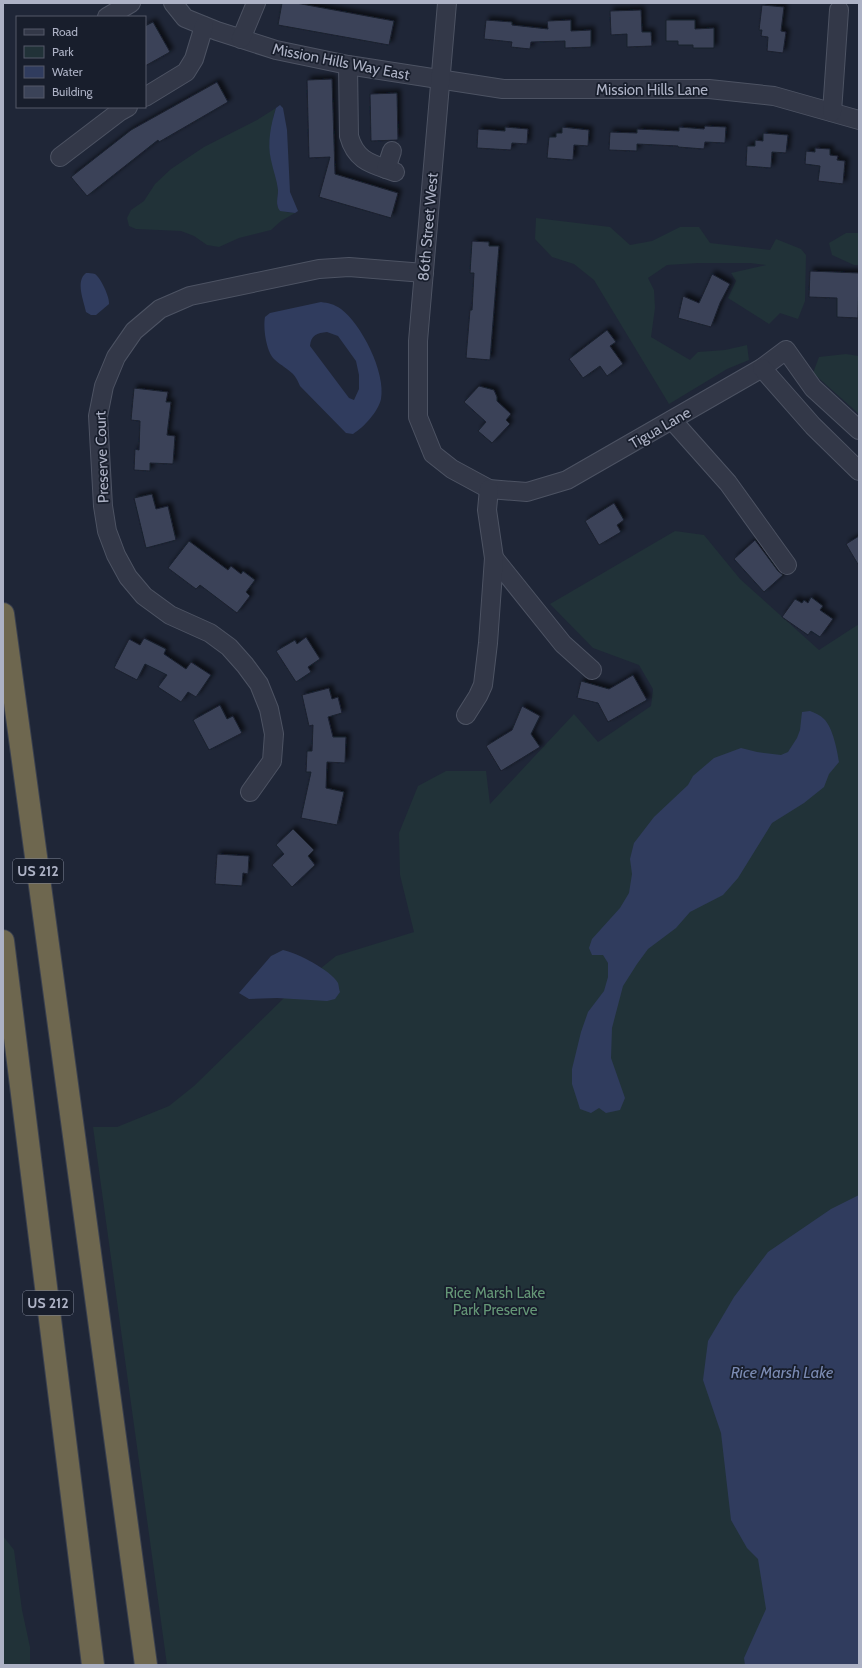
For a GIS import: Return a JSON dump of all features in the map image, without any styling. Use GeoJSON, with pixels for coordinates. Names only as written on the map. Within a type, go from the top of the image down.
{"type":"FeatureCollection","features":[{"type":"Feature","properties":{"kind":"highway","name":"US 212"},"geometry":{"type":"LineString","coordinates":[[3,614],[146,1665]]}},
{"type":"Feature","properties":{"kind":"highway","name":"US 212"},"geometry":{"type":"LineString","coordinates":[[3,941],[93,1665]]}},
{"type":"Feature","properties":{"kind":"street"},"geometry":{"type":"LineString","coordinates":[[109,16],[131,3]]}},
{"type":"Feature","properties":{"kind":"street","name":"Mission Hills Way East"},"geometry":{"type":"LineString","coordinates":[[173,3],[186,18],[204,26],[276,50],[348,65],[441,81]]}},
{"type":"Feature","properties":{"kind":"street"},"geometry":{"type":"LineString","coordinates":[[241,39],[256,3]]}},
{"type":"Feature","properties":{"kind":"street","name":"86th Street West"},"geometry":{"type":"LineString","coordinates":[[431,449],[418,417],[418,341],[447,3]]}},
{"type":"Feature","properties":{"kind":"street"},"geometry":{"type":"LineString","coordinates":[[832,112],[839,10]]}},
{"type":"Feature","properties":{"kind":"street"},"geometry":{"type":"LineString","coordinates":[[146,96],[186,72],[194,58],[204,26]]}},
{"type":"Feature","properties":{"kind":"street"},"geometry":{"type":"LineString","coordinates":[[348,65],[348,136],[351,145],[355,152],[364,161],[391,171],[392,151]]}},
{"type":"Feature","properties":{"kind":"street","name":"Mission Hills Lane"},"geometry":{"type":"LineString","coordinates":[[441,81],[503,89],[709,89],[774,96],[859,120]]}},
{"type":"Feature","properties":{"kind":"street"},"geometry":{"type":"LineString","coordinates":[[60,157],[126,108]]}},
{"type":"Feature","properties":{"kind":"street","name":"Preserve Court"},"geometry":{"type":"LineString","coordinates":[[250,792],[272,761],[274,734],[269,709],[258,684],[245,665],[229,647],[210,634],[170,615],[144,596],[128,577],[116,555],[107,531],[103,506],[98,416],[104,386],[116,357],[134,331],[160,309],[190,296],[319,269],[349,267],[424,273]]}},
{"type":"Feature","properties":{"kind":"street","name":"Tigua Lane"},"geometry":{"type":"LineString","coordinates":[[431,449],[433,454],[452,469],[489,489],[527,492],[567,480],[762,368],[786,350],[813,388],[859,430]]}},
{"type":"Feature","properties":{"kind":"street"},"geometry":{"type":"LineString","coordinates":[[762,368],[813,426],[859,471]]}},
{"type":"Feature","properties":{"kind":"street"},"geometry":{"type":"LineString","coordinates":[[672,420],[728,483],[787,565]]}},
{"type":"Feature","properties":{"kind":"street"},"geometry":{"type":"LineString","coordinates":[[466,715],[483,685],[488,643],[494,558],[487,510],[489,489]]}},
{"type":"Feature","properties":{"kind":"street"},"geometry":{"type":"LineString","coordinates":[[494,558],[563,644],[592,670]]}},
{"type":"Feature","properties":{"kind":"green space"},"geometry":{"type":"Polygon","coordinates":[[[276,108],[273,118],[278,191],[277,206],[286,212],[295,213],[281,221],[271,230],[239,238],[219,247],[207,245],[194,236],[181,231],[136,229],[129,226],[127,218],[131,210],[144,201],[155,184],[171,169],[204,147],[257,120],[276,108]]]}},
{"type":"Feature","properties":{"kind":"green space"},"geometry":{"type":"Polygon","coordinates":[[[536,218],[610,227],[630,245],[652,241],[680,227],[699,227],[710,243],[770,250],[776,239],[801,249],[806,255],[805,301],[798,319],[780,313],[769,324],[728,298],[736,281],[731,273],[766,265],[750,263],[698,263],[667,265],[648,278],[654,290],[655,308],[651,337],[690,360],[698,352],[725,350],[747,345],[749,360],[727,369],[669,404],[594,280],[574,264],[552,257],[535,239],[536,218]]]}},
{"type":"Feature","properties":{"kind":"green space"},"geometry":{"type":"Polygon","coordinates":[[[846,233],[859,233],[859,265],[854,265],[832,255],[829,243],[846,233]]]}},
{"type":"Feature","properties":{"kind":"green space"},"geometry":{"type":"Polygon","coordinates":[[[846,354],[859,356],[859,414],[813,373],[819,357],[846,354]]]}},
{"type":"Feature","properties":{"kind":"green space","name":"Rice Marsh Lake Park Preserve"},"geometry":{"type":"Polygon","coordinates":[[[675,531],[704,535],[740,579],[819,650],[859,624],[859,1665],[167,1665],[93,1127],[117,1127],[169,1106],[194,1086],[284,998],[336,956],[414,932],[400,875],[399,833],[418,786],[446,771],[486,771],[490,804],[574,714],[598,742],[651,706],[653,689],[639,665],[593,648],[550,604],[675,531]]]}},
{"type":"Feature","properties":{"kind":"green space"},"geometry":{"type":"Polygon","coordinates":[[[3,1536],[14,1550],[22,1610],[30,1647],[30,1665],[3,1665],[3,1536]]]}},
{"type":"Feature","properties":{"kind":"water"},"geometry":{"type":"Polygon","coordinates":[[[280,105],[283,108],[287,130],[290,192],[298,211],[295,213],[280,211],[278,208],[278,190],[270,154],[271,127],[276,108],[280,105]]]}},
{"type":"Feature","properties":{"kind":"water"},"geometry":{"type":"Polygon","coordinates":[[[86,273],[95,274],[97,276],[107,293],[109,301],[109,304],[96,315],[91,315],[86,312],[82,297],[81,281],[86,273]]]}},
{"type":"Feature","properties":{"kind":"water"},"geometry":{"type":"Polygon","coordinates":[[[321,302],[329,303],[341,309],[349,316],[364,337],[376,363],[380,376],[382,388],[381,399],[377,409],[370,419],[353,434],[346,433],[300,386],[292,373],[271,355],[267,345],[264,327],[265,317],[270,313],[321,302]],[[327,332],[317,334],[313,337],[310,346],[349,398],[354,400],[359,389],[359,375],[356,361],[338,336],[327,332]]]}},
{"type":"Feature","properties":{"kind":"water"},"geometry":{"type":"Polygon","coordinates":[[[810,711],[821,716],[830,728],[839,762],[829,774],[824,787],[804,803],[772,823],[738,878],[723,895],[690,912],[676,928],[648,949],[623,986],[612,1028],[611,1058],[625,1098],[620,1110],[606,1113],[599,1108],[591,1113],[580,1109],[572,1084],[572,1069],[581,1032],[588,1012],[604,991],[608,977],[608,963],[603,955],[592,955],[589,948],[592,939],[620,908],[629,893],[632,874],[630,859],[634,843],[654,817],[688,785],[693,776],[714,758],[741,748],[781,755],[788,752],[800,730],[802,712],[810,711]]]}},
{"type":"Feature","properties":{"kind":"water"},"geometry":{"type":"Polygon","coordinates":[[[283,950],[313,963],[334,978],[338,983],[340,992],[335,999],[327,1001],[277,998],[249,999],[239,993],[271,956],[283,950]]]}},
{"type":"Feature","properties":{"kind":"water","name":"Rice Marsh Lake"},"geometry":{"type":"Polygon","coordinates":[[[859,1195],[859,1665],[745,1665],[744,1658],[766,1609],[758,1559],[747,1548],[731,1520],[721,1433],[703,1380],[708,1341],[734,1297],[768,1252],[831,1209],[859,1195]]]}},
{"type":"Feature","properties":{"kind":"building"},"geometry":{"type":"Polygon","coordinates":[[[282,3],[296,3],[394,21],[389,45],[278,25],[282,3]]]}},
{"type":"Feature","properties":{"kind":"building"},"geometry":{"type":"Polygon","coordinates":[[[762,5],[784,7],[781,31],[786,32],[783,53],[767,51],[768,37],[761,36],[762,30],[759,30],[762,5]]]}},
{"type":"Feature","properties":{"kind":"building"},"geometry":{"type":"Polygon","coordinates":[[[641,10],[642,32],[651,32],[652,46],[627,47],[627,34],[611,35],[610,11],[641,10]]]}},
{"type":"Feature","properties":{"kind":"building"},"geometry":{"type":"Polygon","coordinates":[[[486,20],[512,22],[512,25],[548,29],[547,21],[571,20],[571,31],[591,30],[591,47],[565,48],[565,41],[531,42],[530,49],[511,47],[512,42],[484,39],[486,20]]]}},
{"type":"Feature","properties":{"kind":"building"},"geometry":{"type":"Polygon","coordinates":[[[666,20],[695,20],[695,29],[714,28],[714,48],[693,48],[693,45],[678,45],[678,41],[666,41],[666,20]]]}},
{"type":"Feature","properties":{"kind":"building"},"geometry":{"type":"Polygon","coordinates":[[[153,22],[170,52],[146,65],[146,26],[153,22]]]}},
{"type":"Feature","properties":{"kind":"building"},"geometry":{"type":"Polygon","coordinates":[[[332,79],[335,174],[398,193],[391,218],[319,197],[330,157],[309,158],[307,80],[332,79]]]}},
{"type":"Feature","properties":{"kind":"building"},"geometry":{"type":"Polygon","coordinates":[[[217,82],[228,102],[159,142],[158,140],[87,196],[71,177],[131,130],[217,82]]]}},
{"type":"Feature","properties":{"kind":"building"},"geometry":{"type":"Polygon","coordinates":[[[397,93],[398,140],[371,141],[370,94],[397,93]]]}},
{"type":"Feature","properties":{"kind":"building"},"geometry":{"type":"Polygon","coordinates":[[[705,126],[726,127],[725,143],[705,142],[704,149],[637,144],[637,151],[609,150],[610,132],[637,133],[637,129],[679,131],[679,127],[704,129],[705,126]]]}},
{"type":"Feature","properties":{"kind":"building"},"geometry":{"type":"Polygon","coordinates":[[[505,127],[528,129],[527,144],[512,143],[511,150],[477,148],[478,129],[505,131],[505,127]]]}},
{"type":"Feature","properties":{"kind":"building"},"geometry":{"type":"Polygon","coordinates":[[[562,127],[589,130],[588,146],[574,145],[573,160],[547,158],[549,137],[556,137],[556,133],[562,133],[562,127]]]}},
{"type":"Feature","properties":{"kind":"building"},"geometry":{"type":"Polygon","coordinates":[[[763,133],[788,135],[786,153],[772,152],[771,168],[746,166],[747,146],[755,146],[755,140],[763,141],[763,133]]]}},
{"type":"Feature","properties":{"kind":"building"},"geometry":{"type":"Polygon","coordinates":[[[815,148],[830,149],[830,155],[838,156],[837,160],[845,161],[843,184],[818,181],[820,166],[805,164],[806,151],[815,152],[815,148]]]}},
{"type":"Feature","properties":{"kind":"building"},"geometry":{"type":"Polygon","coordinates":[[[472,241],[489,242],[489,246],[499,246],[490,360],[466,358],[470,310],[472,310],[474,273],[470,273],[472,241]]]}},
{"type":"Feature","properties":{"kind":"building"},"geometry":{"type":"Polygon","coordinates":[[[810,271],[859,273],[858,318],[837,317],[837,298],[809,297],[810,271]]]}},
{"type":"Feature","properties":{"kind":"building"},"geometry":{"type":"Polygon","coordinates":[[[712,274],[730,284],[720,303],[711,327],[678,318],[683,296],[699,303],[712,274]]]}},
{"type":"Feature","properties":{"kind":"building"},"geometry":{"type":"Polygon","coordinates":[[[607,330],[616,342],[610,346],[623,364],[607,376],[600,366],[583,378],[569,359],[607,330]]]}},
{"type":"Feature","properties":{"kind":"building"},"geometry":{"type":"Polygon","coordinates":[[[479,386],[494,390],[497,401],[511,414],[506,420],[510,424],[492,443],[478,431],[486,422],[464,402],[479,386]]]}},
{"type":"Feature","properties":{"kind":"building"},"geometry":{"type":"Polygon","coordinates":[[[134,388],[168,392],[166,402],[171,402],[167,435],[175,436],[173,464],[150,463],[150,471],[134,470],[135,449],[139,450],[140,421],[131,420],[134,388]]]}},
{"type":"Feature","properties":{"kind":"building"},"geometry":{"type":"Polygon","coordinates":[[[152,494],[156,509],[168,506],[176,540],[146,548],[134,498],[152,494]]]}},
{"type":"Feature","properties":{"kind":"building"},"geometry":{"type":"Polygon","coordinates":[[[614,503],[624,520],[617,525],[621,532],[599,545],[585,521],[614,503]]]}},
{"type":"Feature","properties":{"kind":"building"},"geometry":{"type":"Polygon","coordinates":[[[859,536],[859,566],[846,544],[859,536]]]}},
{"type":"Feature","properties":{"kind":"building"},"geometry":{"type":"Polygon","coordinates":[[[755,540],[778,571],[783,575],[764,592],[734,559],[755,540]]]}},
{"type":"Feature","properties":{"kind":"building"},"geometry":{"type":"Polygon","coordinates":[[[189,541],[228,570],[231,566],[241,574],[243,571],[255,580],[246,592],[250,596],[237,613],[200,585],[196,589],[168,568],[189,541]]]}},
{"type":"Feature","properties":{"kind":"building"},"geometry":{"type":"Polygon","coordinates":[[[811,597],[823,606],[820,610],[833,619],[820,637],[811,631],[808,635],[782,617],[795,599],[802,603],[804,600],[808,603],[811,597]]]}},
{"type":"Feature","properties":{"kind":"building"},"geometry":{"type":"Polygon","coordinates":[[[306,637],[320,659],[308,667],[311,672],[296,682],[276,651],[295,640],[297,644],[306,637]]]}},
{"type":"Feature","properties":{"kind":"building"},"geometry":{"type":"Polygon","coordinates":[[[144,638],[166,649],[164,654],[186,669],[191,662],[211,675],[196,697],[188,692],[181,702],[158,687],[167,675],[145,664],[137,680],[114,668],[129,639],[140,645],[144,638]]]}},
{"type":"Feature","properties":{"kind":"building"},"geometry":{"type":"Polygon","coordinates":[[[633,675],[647,700],[608,722],[598,703],[577,698],[581,681],[609,689],[633,675]]]}},
{"type":"Feature","properties":{"kind":"building"},"geometry":{"type":"Polygon","coordinates":[[[329,688],[332,699],[338,697],[342,713],[328,717],[333,737],[346,737],[345,763],[327,762],[326,788],[344,792],[337,825],[301,818],[311,772],[306,772],[307,751],[312,751],[313,725],[309,726],[302,695],[329,688]]]}},
{"type":"Feature","properties":{"kind":"building"},"geometry":{"type":"Polygon","coordinates":[[[220,705],[227,719],[233,716],[242,733],[209,750],[193,720],[220,705]]]}},
{"type":"Feature","properties":{"kind":"building"},"geometry":{"type":"Polygon","coordinates":[[[522,706],[540,716],[531,734],[540,747],[501,771],[486,746],[512,730],[522,706]]]}},
{"type":"Feature","properties":{"kind":"building"},"geometry":{"type":"Polygon","coordinates":[[[293,829],[314,850],[308,856],[315,865],[292,887],[272,865],[284,854],[276,845],[293,829]]]}},
{"type":"Feature","properties":{"kind":"building"},"geometry":{"type":"Polygon","coordinates":[[[217,854],[249,856],[248,874],[243,873],[242,886],[215,884],[217,854]]]}}]}
